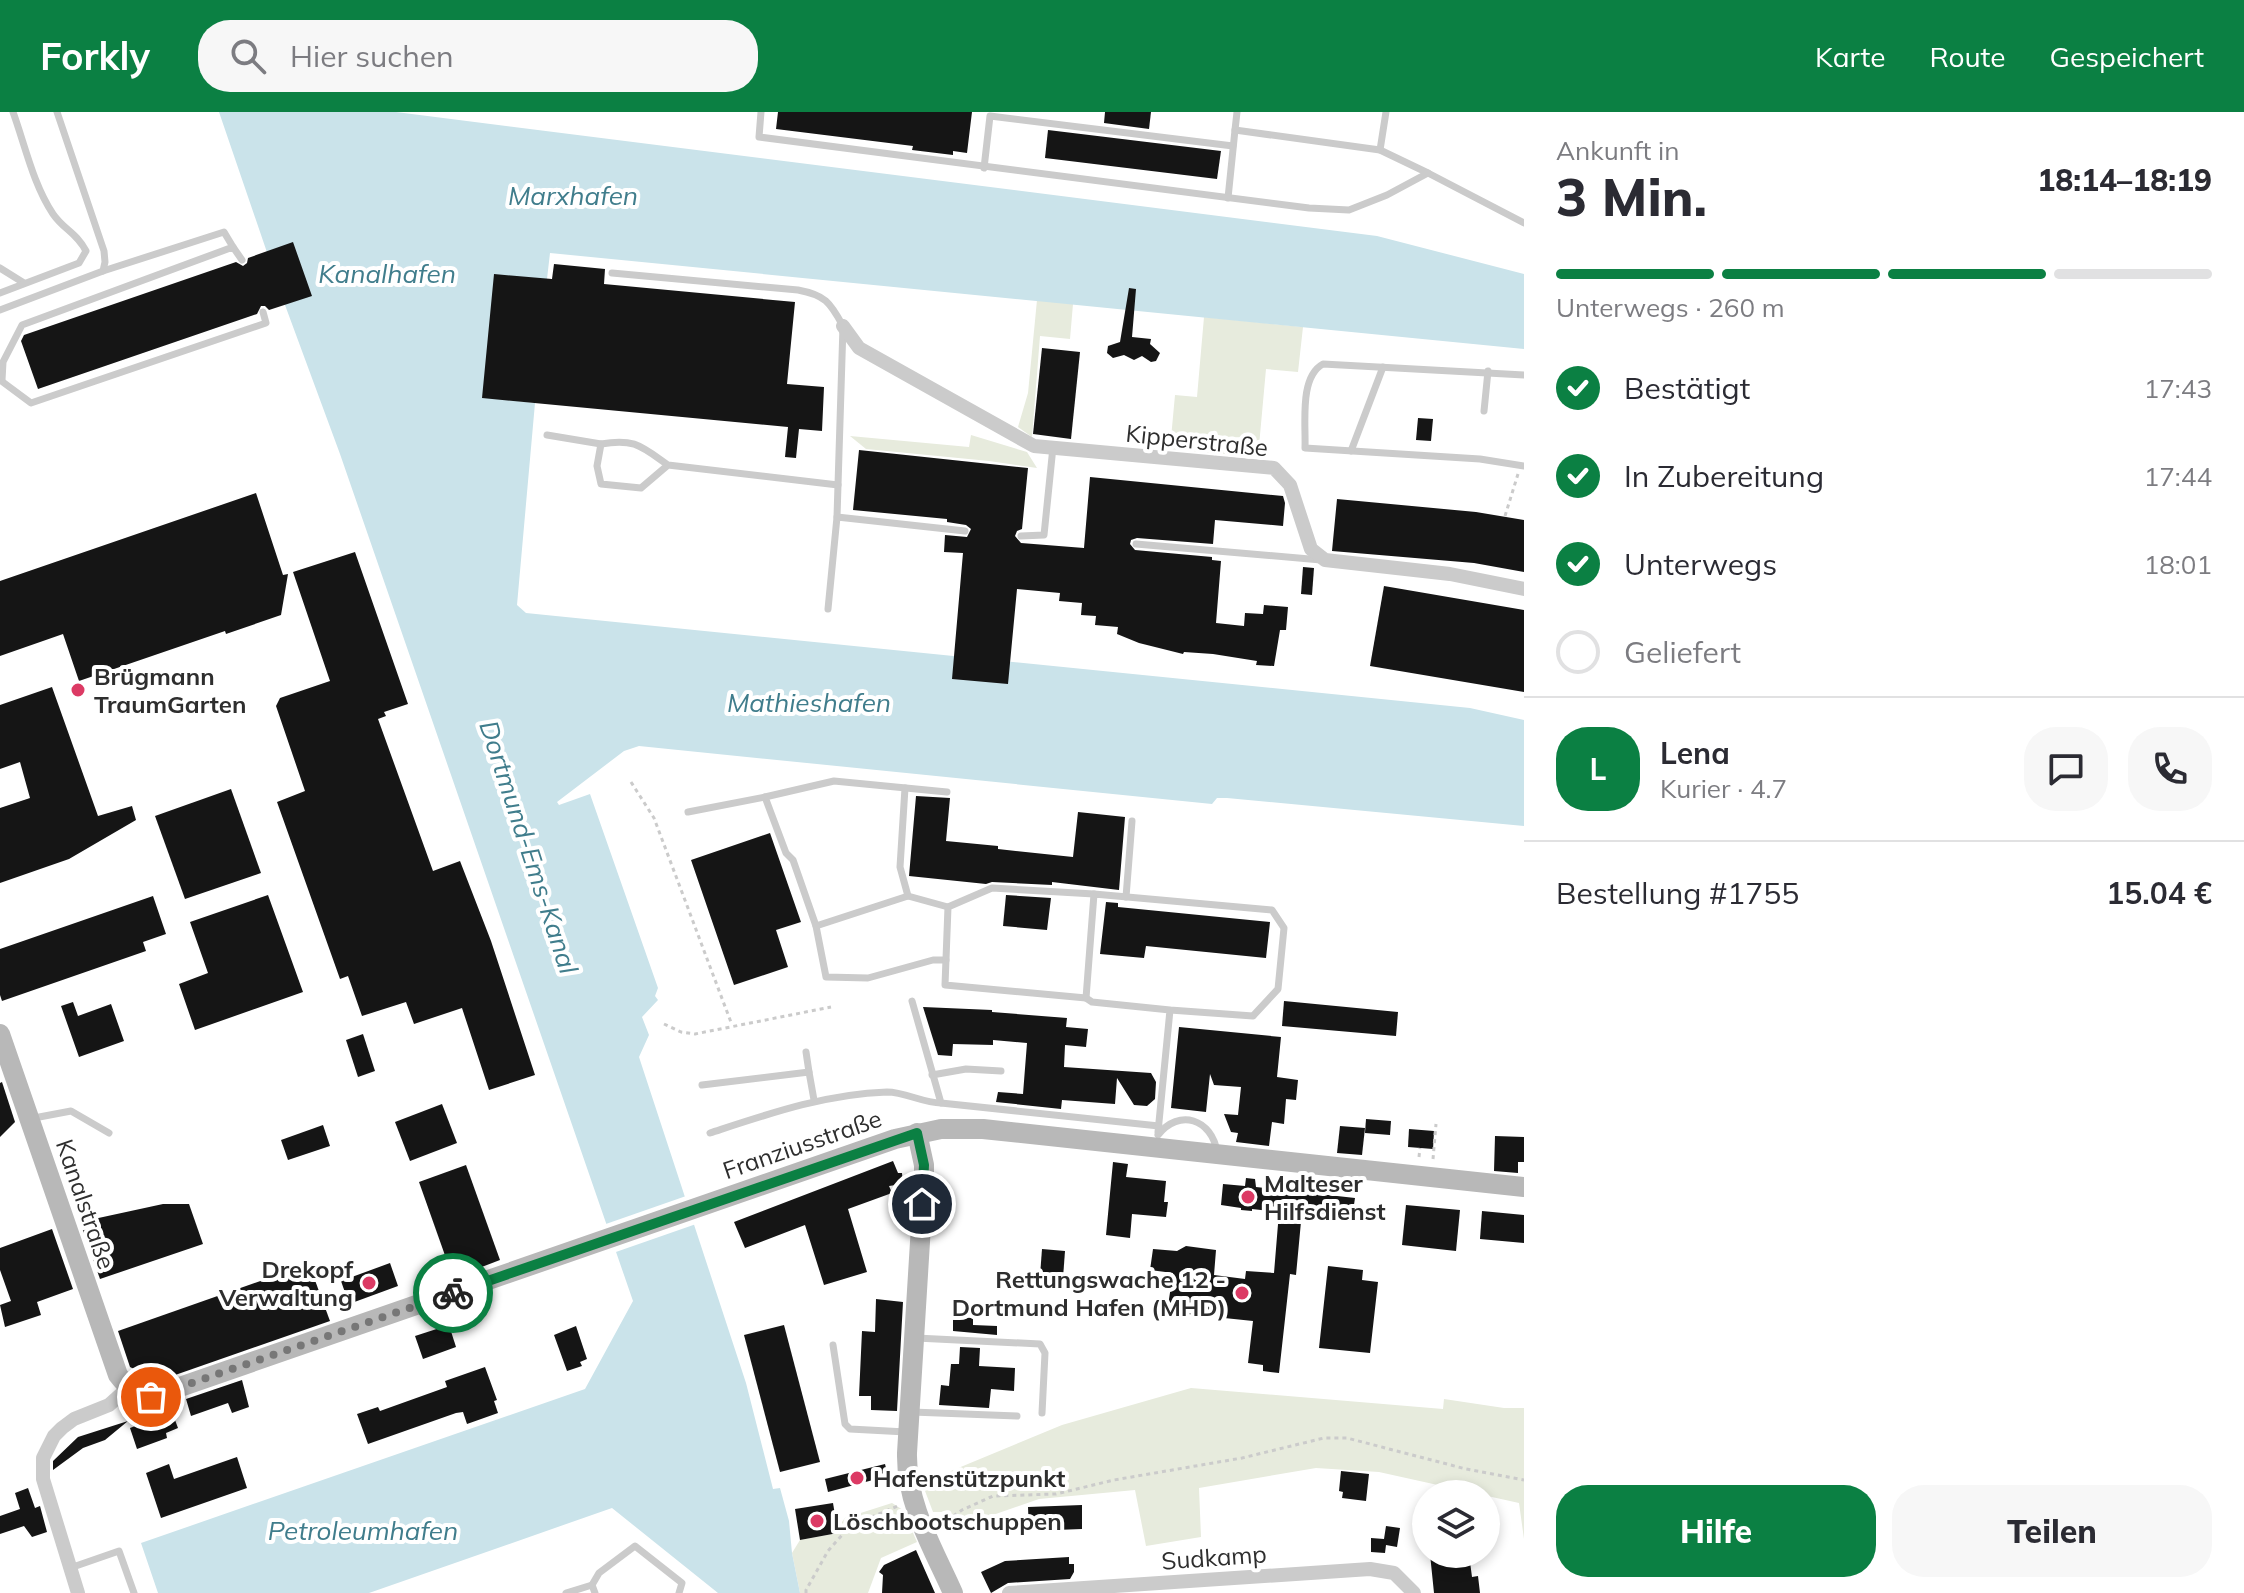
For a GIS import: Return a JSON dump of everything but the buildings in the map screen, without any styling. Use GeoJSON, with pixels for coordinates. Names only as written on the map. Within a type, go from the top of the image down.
{"type":"FeatureCollection","features":[{"type":"Feature","properties":{"kind":"main road","name":"Kanalstraße"},"geometry":{"type":"LineString","coordinates":[[0,1034],[118,1375],[128,1388]]}},
{"type":"Feature","properties":{"kind":"main road","name":"Franziusstraße"},"geometry":{"type":"LineString","coordinates":[[128,1388],[139,1395],[151,1397],[176,1389],[917,1133],[964,1128],[1158,1136],[1217,1155],[1524,1187]]}},
{"type":"Feature","properties":{"kind":"main road"},"geometry":{"type":"LineString","coordinates":[[917,1133],[924,1165],[907,1479],[913,1501],[953,1593]]}},
{"type":"Feature","properties":{"kind":"street","name":"Kipperstraße"},"geometry":{"type":"LineString","coordinates":[[843,326],[859,348],[1034,446],[1274,468],[1290,485],[1311,549],[1325,560]]}},
{"type":"Feature","properties":{"kind":"street"},"geometry":{"type":"LineString","coordinates":[[1325,560],[1450,574],[1524,589]]}},
{"type":"Feature","properties":{"kind":"street"},"geometry":{"type":"LineString","coordinates":[[78,1593],[43,1479],[43,1458],[62,1428],[74,1419],[109,1405],[128,1388]]}},
{"type":"Feature","properties":{"kind":"street","name":"Sudkamp"},"geometry":{"type":"LineString","coordinates":[[1009,1593],[1370,1569],[1394,1573],[1414,1593]]}},
{"type":"Feature","properties":{"kind":"lane"},"geometry":{"type":"LineString","coordinates":[[0,293],[79,263],[86,251],[78,236],[52,213],[13,112]]}},
{"type":"Feature","properties":{"kind":"lane"},"geometry":{"type":"LineString","coordinates":[[57,112],[104,251],[103,271]]}},
{"type":"Feature","properties":{"kind":"lane"},"geometry":{"type":"LineString","coordinates":[[761,112],[759,137],[1309,208],[1349,210],[1387,195],[1428,173]]}},
{"type":"Feature","properties":{"kind":"lane"},"geometry":{"type":"LineString","coordinates":[[1228,198],[1237,112]]}},
{"type":"Feature","properties":{"kind":"lane"},"geometry":{"type":"LineString","coordinates":[[1380,150],[1386,112]]}},
{"type":"Feature","properties":{"kind":"lane"},"geometry":{"type":"LineString","coordinates":[[984,168],[990,116],[1233,146]]}},
{"type":"Feature","properties":{"kind":"lane"},"geometry":{"type":"LineString","coordinates":[[1235,130],[1380,150],[1524,223]]}},
{"type":"Feature","properties":{"kind":"lane"},"geometry":{"type":"LineString","coordinates":[[0,310],[103,271],[224,232],[242,260]]}},
{"type":"Feature","properties":{"kind":"lane"},"geometry":{"type":"LineString","coordinates":[[233,247],[22,325],[3,362],[1,380],[31,403],[266,323],[263,312]]}},
{"type":"Feature","properties":{"kind":"lane"},"geometry":{"type":"LineString","coordinates":[[0,268],[24,283]]}},
{"type":"Feature","properties":{"kind":"lane"},"geometry":{"type":"LineString","coordinates":[[612,273],[817,294],[831,304],[843,326],[837,517],[828,609]]}},
{"type":"Feature","properties":{"kind":"lane"},"geometry":{"type":"LineString","coordinates":[[0,284],[9,289]]}},
{"type":"Feature","properties":{"kind":"lane"},"geometry":{"type":"LineString","coordinates":[[1522,466],[1480,459],[1305,448],[1306,399],[1311,376],[1323,364],[1524,375]]}},
{"type":"Feature","properties":{"kind":"lane"},"geometry":{"type":"LineString","coordinates":[[1351,451],[1383,367]]}},
{"type":"Feature","properties":{"kind":"lane"},"geometry":{"type":"LineString","coordinates":[[1484,411],[1488,371]]}},
{"type":"Feature","properties":{"kind":"lane"},"geometry":{"type":"LineString","coordinates":[[547,435],[601,444],[622,440],[637,443],[668,465],[838,485]]}},
{"type":"Feature","properties":{"kind":"lane"},"geometry":{"type":"LineString","coordinates":[[601,444],[597,466],[601,484],[641,488],[668,465]]}},
{"type":"Feature","properties":{"kind":"lane"},"geometry":{"type":"LineString","coordinates":[[1021,536],[1044,535],[1053,447]]}},
{"type":"Feature","properties":{"kind":"lane"},"geometry":{"type":"LineString","coordinates":[[837,517],[965,531]]}},
{"type":"Feature","properties":{"kind":"lane"},"geometry":{"type":"LineString","coordinates":[[1136,544],[1325,560]]}},
{"type":"Feature","properties":{"kind":"lane"},"geometry":{"type":"LineString","coordinates":[[688,812],[834,781],[947,792]]}},
{"type":"Feature","properties":{"kind":"lane"},"geometry":{"type":"LineString","coordinates":[[905,788],[900,867],[908,896]]}},
{"type":"Feature","properties":{"kind":"lane"},"geometry":{"type":"LineString","coordinates":[[765,797],[786,853],[793,860],[816,926],[826,977],[868,978],[933,960],[946,960]]}},
{"type":"Feature","properties":{"kind":"lane"},"geometry":{"type":"LineString","coordinates":[[1126,897],[1132,821]]}},
{"type":"Feature","properties":{"kind":"lane"},"geometry":{"type":"LineString","coordinates":[[816,926],[908,896],[948,907],[992,888],[1272,910],[1284,928],[1278,989],[1253,1016],[945,985],[948,907]]}},
{"type":"Feature","properties":{"kind":"lane"},"geometry":{"type":"LineString","coordinates":[[1086,998],[1094,894]]}},
{"type":"Feature","properties":{"kind":"lane"},"geometry":{"type":"LineString","coordinates":[[912,1001],[941,1103]]}},
{"type":"Feature","properties":{"kind":"lane"},"geometry":{"type":"LineString","coordinates":[[1158,1136],[1170,1010]]}},
{"type":"Feature","properties":{"kind":"lane"},"geometry":{"type":"LineString","coordinates":[[806,1052],[814,1100]]}},
{"type":"Feature","properties":{"kind":"lane"},"geometry":{"type":"LineString","coordinates":[[932,1075],[966,1069],[1001,1071]]}},
{"type":"Feature","properties":{"kind":"lane"},"geometry":{"type":"LineString","coordinates":[[702,1085],[809,1072]]}},
{"type":"Feature","properties":{"kind":"lane"},"geometry":{"type":"LineString","coordinates":[[710,1133],[814,1100],[890,1092],[930,1103],[1158,1136],[1180,1120],[1203,1125],[1213,1134],[1217,1155]]}},
{"type":"Feature","properties":{"kind":"lane"},"geometry":{"type":"LineString","coordinates":[[29,1119],[71,1111],[109,1133]]}},
{"type":"Feature","properties":{"kind":"lane"},"geometry":{"type":"LineString","coordinates":[[914,1338],[1040,1344],[1045,1353],[1042,1413]]}},
{"type":"Feature","properties":{"kind":"lane"},"geometry":{"type":"LineString","coordinates":[[833,1345],[845,1424],[850,1429],[1017,1416]]}},
{"type":"Feature","properties":{"kind":"lane"},"geometry":{"type":"LineString","coordinates":[[566,1593],[593,1589],[599,1573],[635,1546],[682,1583],[679,1593]]}},
{"type":"Feature","properties":{"kind":"lane"},"geometry":{"type":"LineString","coordinates":[[70,1568],[119,1551],[134,1593]]}},
{"type":"Feature","properties":{"kind":"path"},"geometry":{"type":"LineString","coordinates":[[1505,516],[1522,466]]}},
{"type":"Feature","properties":{"kind":"path"},"geometry":{"type":"LineString","coordinates":[[631,782],[654,818],[732,1025]]}},
{"type":"Feature","properties":{"kind":"path"},"geometry":{"type":"LineString","coordinates":[[664,1024],[695,1034],[831,1007]]}},
{"type":"Feature","properties":{"kind":"path"},"geometry":{"type":"LineString","coordinates":[[1433,1153],[1436,1124]]}},
{"type":"Feature","properties":{"kind":"path"},"geometry":{"type":"LineString","coordinates":[[926,1533],[962,1510],[993,1496],[1056,1494],[1114,1480],[1242,1458],[1324,1438],[1347,1438],[1453,1466],[1524,1480]]}},
{"type":"Feature","properties":{"kind":"path"},"geometry":{"type":"LineString","coordinates":[[806,1593],[828,1551],[850,1526],[913,1501]]}},
{"type":"Feature","properties":{"kind":"shaded area"},"geometry":{"type":"Polygon","coordinates":[[[1037,300],[1073,304],[1070,339],[1040,336],[1032,437],[1018,427],[1028,393],[1037,300]]]}},
{"type":"Feature","properties":{"kind":"shaded area"},"geometry":{"type":"Polygon","coordinates":[[[1204,317],[1303,327],[1298,372],[1266,369],[1258,457],[1170,449],[1175,395],[1197,397],[1204,317]]]}},
{"type":"Feature","properties":{"kind":"shaded area"},"geometry":{"type":"Polygon","coordinates":[[[971,435],[1027,452],[1037,468],[866,449],[850,436],[969,447],[971,435]]]}},
{"type":"Feature","properties":{"kind":"shaded area"},"geometry":{"type":"Polygon","coordinates":[[[1191,1388],[1443,1409],[1444,1399],[1524,1408],[1524,1539],[1519,1503],[1500,1499],[1500,1480],[1415,1480],[1379,1472],[1316,1468],[1199,1488],[1201,1537],[1146,1546],[1135,1490],[1039,1499],[947,1531],[942,1512],[933,1512],[922,1483],[1062,1425],[1191,1388]]]}},
{"type":"Feature","properties":{"kind":"shaded area"},"geometry":{"type":"Polygon","coordinates":[[[892,1503],[903,1510],[917,1542],[881,1558],[868,1593],[800,1593],[792,1553],[800,1540],[833,1534],[845,1518],[892,1503]]]}},
{"type":"Feature","properties":{"kind":"water"},"geometry":{"type":"Polygon","coordinates":[[[219,112],[396,112],[1377,236],[1524,274],[1524,349],[550,253],[547,279],[482,397],[535,403],[517,605],[526,613],[1470,708],[1524,720],[1524,826],[1227,798],[1217,798],[1212,804],[639,746],[624,751],[557,802],[559,805],[590,794],[658,988],[655,996],[658,1000],[642,1017],[649,1035],[639,1057],[746,1383],[773,1489],[780,1488],[789,1521],[800,1593],[718,1593],[612,1508],[369,1593],[158,1593],[141,1543],[585,1389],[633,1301],[219,112]]]}},
{"type":"Feature","properties":{"kind":"pier"},"geometry":{"type":"Polygon","coordinates":[[[689,1195],[699,1223],[613,1253],[603,1225],[689,1195]]]}},
{"type":"Feature","properties":{"kind":"way so far"},"geometry":{"type":"LineString","coordinates":[[151,1397],[453,1293]]}},
{"type":"Feature","properties":{"kind":"place","name":"Brügmann TraumGarten"},"geometry":{"type":"Point","coordinates":[78,690]}},
{"type":"Feature","properties":{"kind":"place","name":"Malteser Hilfsdienst"},"geometry":{"type":"Point","coordinates":[1248,1197]}},
{"type":"Feature","properties":{"kind":"place","name":"Drekopf Verwaltung"},"geometry":{"type":"Point","coordinates":[369,1283]}},
{"type":"Feature","properties":{"kind":"place","name":"Rettungswache 12 - Dortmund Hafen (MHD)"},"geometry":{"type":"Point","coordinates":[1242,1293]}},
{"type":"Feature","properties":{"kind":"place","name":"Hafenstützpunkt"},"geometry":{"type":"Point","coordinates":[857,1478]}},
{"type":"Feature","properties":{"kind":"place","name":"Löschbootschuppen"},"geometry":{"type":"Point","coordinates":[817,1521]}},
{"type":"Feature","properties":{"kind":"route"},"geometry":{"type":"LineString","coordinates":[[453,1293],[917,1133],[924,1165],[922,1204]]}},
{"type":"Feature","properties":{"kind":"water label","name":"Marxhafen"},"geometry":{"type":"Point","coordinates":[573,195]}},
{"type":"Feature","properties":{"kind":"water label","name":"Kanalhafen"},"geometry":{"type":"Point","coordinates":[387,273]}},
{"type":"Feature","properties":{"kind":"water label","name":"Mathieshafen"},"geometry":{"type":"Point","coordinates":[809,702]}},
{"type":"Feature","properties":{"kind":"water label","name":"Dortmund-Ems-Kanal"},"geometry":{"type":"Point","coordinates":[529,847]}},
{"type":"Feature","properties":{"kind":"water label","name":"Petroleumhafen"},"geometry":{"type":"Point","coordinates":[363,1530]}}]}
